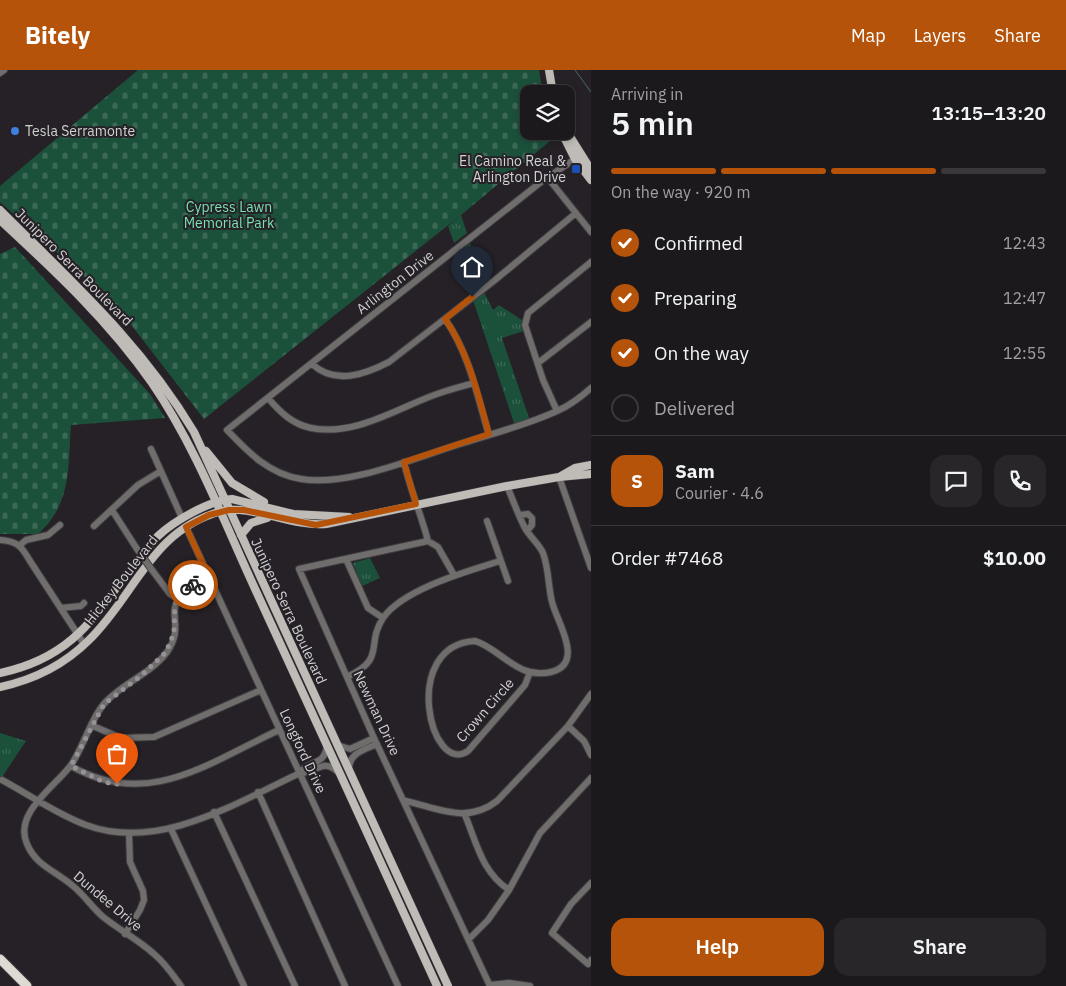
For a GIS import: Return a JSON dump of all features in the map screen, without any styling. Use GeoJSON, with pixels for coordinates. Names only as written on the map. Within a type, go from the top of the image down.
{"type":"FeatureCollection","features":[{"type":"Feature","properties":{"kind":"highway"},"geometry":{"type":"LineString","coordinates":[[0,960],[27,986]]}},
{"type":"Feature","properties":{"kind":"main road"},"geometry":{"type":"LineString","coordinates":[[545,70],[548,85]]}},
{"type":"Feature","properties":{"kind":"main road"},"geometry":{"type":"LineString","coordinates":[[549,70],[552,85]]}},
{"type":"Feature","properties":{"kind":"main road"},"geometry":{"type":"LineString","coordinates":[[567,140],[591,180]]}},
{"type":"Feature","properties":{"kind":"main road"},"geometry":{"type":"LineString","coordinates":[[570,140],[578,157],[591,170]]}},
{"type":"Feature","properties":{"kind":"main road","name":"Junipero Serra Boulevard"},"geometry":{"type":"LineString","coordinates":[[0,210],[114,324],[160,380],[194,432],[448,986]]}},
{"type":"Feature","properties":{"kind":"main road","name":"Junipero Serra Boulevard"},"geometry":{"type":"LineString","coordinates":[[0,220],[82,297],[122,342],[165,403],[216,503],[437,986]]}},
{"type":"Feature","properties":{"kind":"main road"},"geometry":{"type":"LineString","coordinates":[[194,432],[215,464],[232,483],[252,497],[283,512]]}},
{"type":"Feature","properties":{"kind":"main road","name":"Hickey Boulevard"},"geometry":{"type":"LineString","coordinates":[[559,476],[575,468],[591,465]]}},
{"type":"Feature","properties":{"kind":"main road","name":"Hickey Boulevard"},"geometry":{"type":"LineString","coordinates":[[0,688],[45,672],[84,644],[105,621],[160,548],[174,533],[203,518],[229,510],[244,510],[270,517],[316,525],[559,476],[591,474]]}},
{"type":"Feature","properties":{"kind":"main road"},"geometry":{"type":"LineString","coordinates":[[200,510],[210,491]]}},
{"type":"Feature","properties":{"kind":"main road","name":"Hickey Boulevard"},"geometry":{"type":"LineString","coordinates":[[0,673],[42,659],[77,635],[101,611],[155,540],[182,518],[200,510],[225,500],[242,500],[283,512],[356,517]]}},
{"type":"Feature","properties":{"kind":"main road"},"geometry":{"type":"LineString","coordinates":[[240,535],[251,523],[270,517]]}},
{"type":"Feature","properties":{"kind":"main road"},"geometry":{"type":"LineString","coordinates":[[203,518],[215,519],[227,528]]}},
{"type":"Feature","properties":{"kind":"street"},"geometry":{"type":"LineString","coordinates":[[0,73],[4,70]]}},
{"type":"Feature","properties":{"kind":"street","name":"Arlington Drive"},"geometry":{"type":"LineString","coordinates":[[404,462],[344,478],[324,481],[300,479],[273,471],[249,454],[227,430],[548,178],[578,157]]}},
{"type":"Feature","properties":{"kind":"street"},"geometry":{"type":"LineString","coordinates":[[548,178],[591,232]]}},
{"type":"Feature","properties":{"kind":"street"},"geometry":{"type":"LineString","coordinates":[[312,364],[321,372],[330,376],[351,376],[374,370],[389,362],[576,213]]}},
{"type":"Feature","properties":{"kind":"street"},"geometry":{"type":"LineString","coordinates":[[557,411],[538,363],[525,325],[525,318],[528,313],[591,262]]}},
{"type":"Feature","properties":{"kind":"street"},"geometry":{"type":"LineString","coordinates":[[445,319],[460,344],[489,434]]}},
{"type":"Feature","properties":{"kind":"street"},"geometry":{"type":"LineString","coordinates":[[538,363],[591,322]]}},
{"type":"Feature","properties":{"kind":"street"},"geometry":{"type":"LineString","coordinates":[[268,398],[283,415],[295,422],[312,428],[341,427],[397,413],[440,393],[474,384]]}},
{"type":"Feature","properties":{"kind":"street"},"geometry":{"type":"LineString","coordinates":[[454,575],[438,547],[428,541],[404,462],[557,411],[591,388]]}},
{"type":"Feature","properties":{"kind":"street"},"geometry":{"type":"LineString","coordinates":[[151,449],[182,518]]}},
{"type":"Feature","properties":{"kind":"street"},"geometry":{"type":"LineString","coordinates":[[94,526],[144,480],[161,472]]}},
{"type":"Feature","properties":{"kind":"street"},"geometry":{"type":"LineString","coordinates":[[559,476],[591,568]]}},
{"type":"Feature","properties":{"kind":"street","name":"Crown Circle"},"geometry":{"type":"LineString","coordinates":[[507,486],[527,531],[542,551],[547,566],[552,603],[567,639],[568,649],[562,665],[551,672],[530,672],[517,667],[475,641],[467,641],[445,653],[434,666],[428,694],[432,724],[445,750],[450,754],[458,755],[468,751],[524,685],[530,672]]}},
{"type":"Feature","properties":{"kind":"street"},"geometry":{"type":"LineString","coordinates":[[112,510],[137,549],[170,594],[178,599],[186,589],[209,577]]}},
{"type":"Feature","properties":{"kind":"street","name":"Crown Circle"},"geometry":{"type":"LineString","coordinates":[[520,515],[528,514],[532,518],[532,525],[527,531]]}},
{"type":"Feature","properties":{"kind":"street"},"geometry":{"type":"LineString","coordinates":[[487,521],[508,581]]}},
{"type":"Feature","properties":{"kind":"street"},"geometry":{"type":"LineString","coordinates":[[20,545],[26,540],[48,535],[60,525]]}},
{"type":"Feature","properties":{"kind":"street","name":"Longford Drive"},"geometry":{"type":"LineString","coordinates":[[186,527],[398,986]]}},
{"type":"Feature","properties":{"kind":"street"},"geometry":{"type":"LineString","coordinates":[[0,540],[20,545],[84,644]]}},
{"type":"Feature","properties":{"kind":"street","name":"Newman Drive"},"geometry":{"type":"LineString","coordinates":[[428,541],[299,569],[376,741],[406,801],[490,986]]}},
{"type":"Feature","properties":{"kind":"street"},"geometry":{"type":"LineString","coordinates":[[346,559],[368,608],[383,618]]}},
{"type":"Feature","properties":{"kind":"street"},"geometry":{"type":"LineString","coordinates":[[347,677],[367,666],[372,656],[383,618],[397,605],[454,575],[500,561]]}},
{"type":"Feature","properties":{"kind":"street","name":"Dundee Drive"},"geometry":{"type":"LineString","coordinates":[[178,599],[173,611],[174,633],[166,652],[142,675],[104,704],[71,766],[30,813],[24,831],[30,851],[38,862],[73,886],[100,914],[154,953],[181,986]]}},
{"type":"Feature","properties":{"kind":"street"},"geometry":{"type":"LineString","coordinates":[[61,608],[81,606],[84,603]]}},
{"type":"Feature","properties":{"kind":"street"},"geometry":{"type":"LineString","coordinates":[[93,726],[121,738],[154,737],[261,690]]}},
{"type":"Feature","properties":{"kind":"street"},"geometry":{"type":"LineString","coordinates":[[406,801],[465,815],[486,809],[497,801],[568,726],[591,694]]}},
{"type":"Feature","properties":{"kind":"street"},"geometry":{"type":"LineString","coordinates":[[568,726],[584,741],[591,756]]}},
{"type":"Feature","properties":{"kind":"street"},"geometry":{"type":"LineString","coordinates":[[71,766],[104,782],[130,786],[150,784],[177,778],[279,730]]}},
{"type":"Feature","properties":{"kind":"street"},"geometry":{"type":"LineString","coordinates":[[337,745],[350,749],[376,741]]}},
{"type":"Feature","properties":{"kind":"street"},"geometry":{"type":"LineString","coordinates":[[349,770],[349,762],[353,755],[376,741]]}},
{"type":"Feature","properties":{"kind":"street"},"geometry":{"type":"LineString","coordinates":[[300,773],[303,768],[322,760],[326,754],[327,744]]}},
{"type":"Feature","properties":{"kind":"street"},"geometry":{"type":"LineString","coordinates":[[2,780],[64,816],[89,826],[129,833],[171,829],[214,812],[300,773],[305,774],[328,765],[340,774]]}},
{"type":"Feature","properties":{"kind":"street"},"geometry":{"type":"LineString","coordinates":[[469,939],[488,920],[510,890],[540,833],[591,778]]}},
{"type":"Feature","properties":{"kind":"street"},"geometry":{"type":"LineString","coordinates":[[258,792],[345,986]]}},
{"type":"Feature","properties":{"kind":"street"},"geometry":{"type":"LineString","coordinates":[[214,812],[295,986]]}},
{"type":"Feature","properties":{"kind":"street"},"geometry":{"type":"LineString","coordinates":[[465,815],[494,880],[510,890]]}},
{"type":"Feature","properties":{"kind":"street"},"geometry":{"type":"LineString","coordinates":[[171,829],[244,986]]}},
{"type":"Feature","properties":{"kind":"street"},"geometry":{"type":"LineString","coordinates":[[126,934],[144,900],[143,891],[130,862],[129,833]]}},
{"type":"Feature","properties":{"kind":"street"},"geometry":{"type":"LineString","coordinates":[[591,882],[571,904],[552,933],[588,964],[591,960]]}},
{"type":"Feature","properties":{"kind":"street"},"geometry":{"type":"LineString","coordinates":[[490,986],[509,982],[530,986]]}},
{"type":"Feature","properties":{"kind":"green space","name":"Cypress Lawn Memorial Park"},"geometry":{"type":"Polygon","coordinates":[[[138,70],[539,70],[542,85],[520,85],[520,140],[551,140],[461,215],[204,419],[115,304],[0,202],[0,186],[138,70]]]}},
{"type":"Feature","properties":{"kind":"green space"},"geometry":{"type":"Polygon","coordinates":[[[461,215],[467,233],[454,243],[448,226],[461,215]]]}},
{"type":"Feature","properties":{"kind":"green space"},"geometry":{"type":"Polygon","coordinates":[[[470,243],[483,281],[470,291],[457,253],[470,243]]]}},
{"type":"Feature","properties":{"kind":"green space"},"geometry":{"type":"Polygon","coordinates":[[[15,247],[150,394],[165,418],[71,425],[68,470],[63,497],[49,522],[38,534],[0,534],[0,254],[15,247]]]}},
{"type":"Feature","properties":{"kind":"green space"},"geometry":{"type":"Polygon","coordinates":[[[484,292],[493,310],[499,305],[525,322],[527,330],[502,338],[530,421],[515,426],[472,297],[484,292]]]}},
{"type":"Feature","properties":{"kind":"green space"},"geometry":{"type":"Polygon","coordinates":[[[494,320],[499,335],[490,339],[485,323],[494,320]]]}},
{"type":"Feature","properties":{"kind":"green space"},"geometry":{"type":"Polygon","coordinates":[[[370,558],[380,578],[362,586],[353,563],[370,558]]]}},
{"type":"Feature","properties":{"kind":"green space"},"geometry":{"type":"Polygon","coordinates":[[[0,733],[26,741],[0,780],[0,733]]]}},
{"type":"Feature","properties":{"kind":"waterway"},"geometry":{"type":"LineString","coordinates":[[575,70],[591,92]]}},
{"type":"Feature","properties":{"kind":"way so far"},"geometry":{"type":"LineString","coordinates":[[117,784],[104,782],[86,775],[71,766],[93,726],[96,715],[104,704],[142,675],[166,652],[172,642],[174,633],[173,611],[175,604],[186,589],[193,585]]}},
{"type":"Feature","properties":{"kind":"place","name":"Tesla Serramonte"},"geometry":{"type":"Point","coordinates":[15,131]}},
{"type":"Feature","properties":{"kind":"place","name":"El Camino Real & Arlington Drive"},"geometry":{"type":"Point","coordinates":[576,169]}},
{"type":"Feature","properties":{"kind":"route"},"geometry":{"type":"LineString","coordinates":[[193,585],[209,577],[186,527],[199,520],[209,515],[235,509],[316,525],[335,523],[416,504],[412,496],[404,462],[489,434],[468,363],[454,332],[445,319],[472,297]]}}]}
